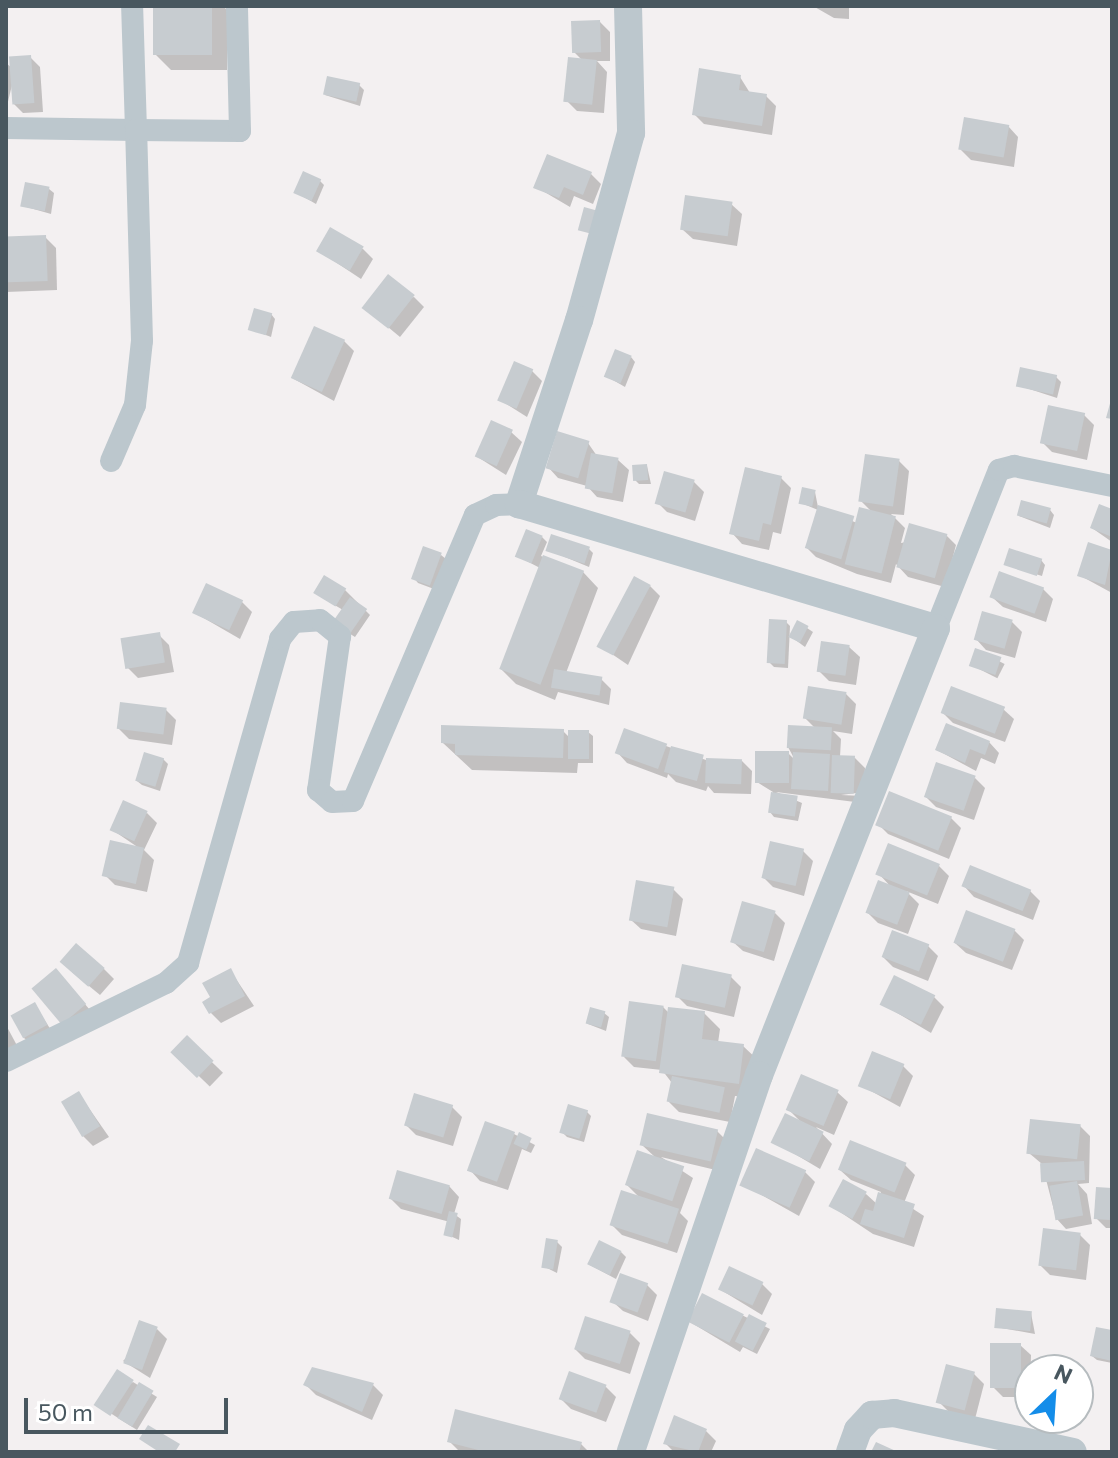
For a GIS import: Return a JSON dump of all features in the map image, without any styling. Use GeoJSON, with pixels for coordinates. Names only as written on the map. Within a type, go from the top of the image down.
{"type":"FeatureCollection","features":[{"type":"Feature","properties":{"kind":"street"},"geometry":{"type":"LineString","coordinates":[[111,461],[135,405],[142,341],[132,6]]}},
{"type":"Feature","properties":{"kind":"street"},"geometry":{"type":"LineString","coordinates":[[6,128],[240,131],[237,6]]}},
{"type":"Feature","properties":{"kind":"street"},"geometry":{"type":"LineString","coordinates":[[519,504],[579,320],[631,133],[628,6]]}},
{"type":"Feature","properties":{"kind":"street"},"geometry":{"type":"LineString","coordinates":[[631,1452],[759,1075],[999,470],[1014,466],[1112,486]]}},
{"type":"Feature","properties":{"kind":"street"},"geometry":{"type":"LineString","coordinates":[[6,1061],[166,983],[188,963],[280,639],[294,622],[320,620],[340,636],[318,790],[332,802],[353,801],[475,515],[496,505],[519,504],[936,628]]}},
{"type":"Feature","properties":{"kind":"street"},"geometry":{"type":"LineString","coordinates":[[850,1452],[858,1430],[872,1415],[894,1413],[1073,1452]]}},
{"type":"Feature","properties":{"kind":"building"},"geometry":{"type":"Polygon","coordinates":[[[153,6],[212,6],[212,55],[153,55],[153,6]]]}},
{"type":"Feature","properties":{"kind":"building"},"geometry":{"type":"Polygon","coordinates":[[[600,20],[601,52],[572,53],[571,21],[600,20]]]}},
{"type":"Feature","properties":{"kind":"building"},"geometry":{"type":"Polygon","coordinates":[[[31,55],[34,103],[12,104],[9,57],[31,55]]]}},
{"type":"Feature","properties":{"kind":"building"},"geometry":{"type":"Polygon","coordinates":[[[568,57],[597,60],[592,105],[563,102],[568,57]]]}},
{"type":"Feature","properties":{"kind":"building"},"geometry":{"type":"Polygon","coordinates":[[[699,68],[741,75],[739,90],[767,94],[762,126],[692,115],[699,68]]]}},
{"type":"Feature","properties":{"kind":"building"},"geometry":{"type":"Polygon","coordinates":[[[327,76],[360,83],[356,102],[323,95],[327,76]]]}},
{"type":"Feature","properties":{"kind":"building"},"geometry":{"type":"Polygon","coordinates":[[[964,117],[1009,125],[1004,157],[958,149],[964,117]]]}},
{"type":"Feature","properties":{"kind":"building"},"geometry":{"type":"Polygon","coordinates":[[[547,154],[592,172],[583,195],[564,187],[559,198],[533,188],[547,154]]]}},
{"type":"Feature","properties":{"kind":"building"},"geometry":{"type":"Polygon","coordinates":[[[303,171],[321,179],[312,201],[293,193],[303,171]]]}},
{"type":"Feature","properties":{"kind":"building"},"geometry":{"type":"Polygon","coordinates":[[[25,182],[50,187],[45,211],[20,207],[25,182]]]}},
{"type":"Feature","properties":{"kind":"building"},"geometry":{"type":"Polygon","coordinates":[[[685,195],[733,202],[728,236],[680,230],[685,195]]]}},
{"type":"Feature","properties":{"kind":"building"},"geometry":{"type":"Polygon","coordinates":[[[584,207],[599,211],[593,234],[578,230],[584,207]]]}},
{"type":"Feature","properties":{"kind":"building"},"geometry":{"type":"Polygon","coordinates":[[[330,227],[364,247],[350,271],[316,251],[330,227]]]}},
{"type":"Feature","properties":{"kind":"building"},"geometry":{"type":"Polygon","coordinates":[[[46,235],[48,281],[8,282],[6,236],[46,235]]]}},
{"type":"Feature","properties":{"kind":"building"},"geometry":{"type":"Polygon","coordinates":[[[388,274],[415,295],[388,329],[362,308],[388,274]]]}},
{"type":"Feature","properties":{"kind":"building"},"geometry":{"type":"Polygon","coordinates":[[[254,308],[272,313],[266,335],[248,330],[254,308]]]}},
{"type":"Feature","properties":{"kind":"building"},"geometry":{"type":"Polygon","coordinates":[[[314,326],[345,340],[322,392],[291,378],[314,326]]]}},
{"type":"Feature","properties":{"kind":"building"},"geometry":{"type":"Polygon","coordinates":[[[615,349],[632,356],[620,384],[604,377],[615,349]]]}},
{"type":"Feature","properties":{"kind":"building"},"geometry":{"type":"Polygon","coordinates":[[[514,361],[533,369],[517,409],[497,401],[514,361]]]}},
{"type":"Feature","properties":{"kind":"building"},"geometry":{"type":"Polygon","coordinates":[[[1020,367],[1057,375],[1053,394],[1016,387],[1020,367]]]}},
{"type":"Feature","properties":{"kind":"building"},"geometry":{"type":"Polygon","coordinates":[[[1112,396],[1112,419],[1106,418],[1112,396]]]}},
{"type":"Feature","properties":{"kind":"building"},"geometry":{"type":"Polygon","coordinates":[[[1048,405],[1085,413],[1077,451],[1040,443],[1048,405]]]}},
{"type":"Feature","properties":{"kind":"building"},"geometry":{"type":"Polygon","coordinates":[[[491,420],[513,430],[497,466],[475,457],[491,420]]]}},
{"type":"Feature","properties":{"kind":"building"},"geometry":{"type":"Polygon","coordinates":[[[557,431],[590,441],[578,478],[546,468],[557,431]]]}},
{"type":"Feature","properties":{"kind":"building"},"geometry":{"type":"Polygon","coordinates":[[[591,453],[619,458],[612,493],[585,488],[591,453]]]}},
{"type":"Feature","properties":{"kind":"building"},"geometry":{"type":"Polygon","coordinates":[[[865,454],[900,459],[893,506],[858,502],[865,454]]]}},
{"type":"Feature","properties":{"kind":"building"},"geometry":{"type":"Polygon","coordinates":[[[647,464],[648,480],[633,481],[632,465],[647,464]]]}},
{"type":"Feature","properties":{"kind":"building"},"geometry":{"type":"Polygon","coordinates":[[[745,467],[782,476],[771,525],[763,523],[759,541],[729,534],[745,467]]]}},
{"type":"Feature","properties":{"kind":"building"},"geometry":{"type":"Polygon","coordinates":[[[664,471],[695,480],[685,513],[655,504],[664,471]]]}},
{"type":"Feature","properties":{"kind":"building"},"geometry":{"type":"Polygon","coordinates":[[[802,487],[816,490],[812,507],[798,504],[802,487]]]}},
{"type":"Feature","properties":{"kind":"building"},"geometry":{"type":"Polygon","coordinates":[[[1021,500],[1051,508],[1047,523],[1017,515],[1021,500]]]}},
{"type":"Feature","properties":{"kind":"building"},"geometry":{"type":"Polygon","coordinates":[[[1099,504],[1112,509],[1112,537],[1090,528],[1099,504]]]}},
{"type":"Feature","properties":{"kind":"building"},"geometry":{"type":"Polygon","coordinates":[[[818,505],[854,516],[841,559],[805,548],[818,505]]]}},
{"type":"Feature","properties":{"kind":"building"},"geometry":{"type":"Polygon","coordinates":[[[859,507],[896,516],[882,573],[845,564],[859,507]]]}},
{"type":"Feature","properties":{"kind":"building"},"geometry":{"type":"Polygon","coordinates":[[[909,523],[947,534],[935,578],[896,567],[909,523]]]}},
{"type":"Feature","properties":{"kind":"building"},"geometry":{"type":"Polygon","coordinates":[[[526,529],[543,536],[531,564],[515,557],[526,529]]]}},
{"type":"Feature","properties":{"kind":"building"},"geometry":{"type":"Polygon","coordinates":[[[551,534],[590,547],[584,564],[545,551],[551,534]]]}},
{"type":"Feature","properties":{"kind":"building"},"geometry":{"type":"Polygon","coordinates":[[[1088,542],[1112,550],[1105,585],[1077,576],[1088,542]]]}},
{"type":"Feature","properties":{"kind":"building"},"geometry":{"type":"Polygon","coordinates":[[[423,546],[442,553],[430,586],[411,579],[423,546]]]}},
{"type":"Feature","properties":{"kind":"building"},"geometry":{"type":"Polygon","coordinates":[[[1009,548],[1042,559],[1037,576],[1003,565],[1009,548]]]}},
{"type":"Feature","properties":{"kind":"building"},"geometry":{"type":"Polygon","coordinates":[[[543,555],[584,571],[540,685],[499,669],[543,555]]]}},
{"type":"Feature","properties":{"kind":"building"},"geometry":{"type":"Polygon","coordinates":[[[999,571],[1044,587],[1035,614],[989,597],[999,571]]]}},
{"type":"Feature","properties":{"kind":"building"},"geometry":{"type":"Polygon","coordinates":[[[324,575],[346,588],[335,606],[313,593],[324,575]]]}},
{"type":"Feature","properties":{"kind":"building"},"geometry":{"type":"Polygon","coordinates":[[[634,576],[651,585],[613,656],[596,647],[634,576]]]}},
{"type":"Feature","properties":{"kind":"building"},"geometry":{"type":"Polygon","coordinates":[[[206,583],[243,600],[229,630],[192,613],[206,583]]]}},
{"type":"Feature","properties":{"kind":"building"},"geometry":{"type":"Polygon","coordinates":[[[350,597],[367,609],[349,634],[332,622],[350,597]]]}},
{"type":"Feature","properties":{"kind":"building"},"geometry":{"type":"Polygon","coordinates":[[[982,611],[1013,620],[1004,649],[974,640],[982,611]]]}},
{"type":"Feature","properties":{"kind":"building"},"geometry":{"type":"Polygon","coordinates":[[[769,619],[787,620],[785,664],[767,663],[769,619]]]}},
{"type":"Feature","properties":{"kind":"building"},"geometry":{"type":"Polygon","coordinates":[[[797,620],[809,626],[800,643],[788,637],[797,620]]]}},
{"type":"Feature","properties":{"kind":"building"},"geometry":{"type":"Polygon","coordinates":[[[160,632],[165,663],[125,669],[120,638],[160,632]]]}},
{"type":"Feature","properties":{"kind":"building"},"geometry":{"type":"Polygon","coordinates":[[[821,641],[850,645],[845,676],[817,672],[821,641]]]}},
{"type":"Feature","properties":{"kind":"building"},"geometry":{"type":"Polygon","coordinates":[[[975,648],[1001,657],[995,675],[969,666],[975,648]]]}},
{"type":"Feature","properties":{"kind":"building"},"geometry":{"type":"Polygon","coordinates":[[[554,669],[602,677],[599,695],[551,688],[554,669]]]}},
{"type":"Feature","properties":{"kind":"building"},"geometry":{"type":"Polygon","coordinates":[[[808,686],[847,692],[841,725],[803,719],[808,686]]]}},
{"type":"Feature","properties":{"kind":"building"},"geometry":{"type":"Polygon","coordinates":[[[951,686],[1005,707],[995,734],[941,713],[951,686]]]}},
{"type":"Feature","properties":{"kind":"building"},"geometry":{"type":"Polygon","coordinates":[[[120,702],[167,708],[163,735],[117,729],[120,702]]]}},
{"type":"Feature","properties":{"kind":"building"},"geometry":{"type":"Polygon","coordinates":[[[946,723],[990,741],[985,755],[970,749],[965,763],[935,750],[946,723]]]}},
{"type":"Feature","properties":{"kind":"building"},"geometry":{"type":"Polygon","coordinates":[[[441,725],[564,729],[563,758],[455,755],[455,744],[441,743],[441,725]]]}},
{"type":"Feature","properties":{"kind":"building"},"geometry":{"type":"Polygon","coordinates":[[[788,725],[832,727],[831,750],[787,748],[788,725]]]}},
{"type":"Feature","properties":{"kind":"building"},"geometry":{"type":"Polygon","coordinates":[[[624,728],[667,744],[658,769],[615,753],[624,728]]]}},
{"type":"Feature","properties":{"kind":"building"},"geometry":{"type":"Polygon","coordinates":[[[568,730],[589,730],[589,759],[568,759],[568,730]]]}},
{"type":"Feature","properties":{"kind":"building"},"geometry":{"type":"Polygon","coordinates":[[[671,746],[704,755],[697,781],[664,772],[671,746]]]}},
{"type":"Feature","properties":{"kind":"building"},"geometry":{"type":"Polygon","coordinates":[[[755,751],[789,751],[789,783],[755,783],[755,751]]]}},
{"type":"Feature","properties":{"kind":"building"},"geometry":{"type":"Polygon","coordinates":[[[144,752],[164,758],[155,787],[135,781],[144,752]]]}},
{"type":"Feature","properties":{"kind":"building"},"geometry":{"type":"Polygon","coordinates":[[[793,752],[830,754],[828,791],[791,789],[793,752]]]}},
{"type":"Feature","properties":{"kind":"building"},"geometry":{"type":"Polygon","coordinates":[[[832,755],[855,756],[854,794],[831,793],[832,755]]]}},
{"type":"Feature","properties":{"kind":"building"},"geometry":{"type":"Polygon","coordinates":[[[706,758],[742,759],[741,784],[705,783],[706,758]]]}},
{"type":"Feature","properties":{"kind":"building"},"geometry":{"type":"Polygon","coordinates":[[[936,762],[976,776],[964,811],[924,797],[936,762]]]}},
{"type":"Feature","properties":{"kind":"building"},"geometry":{"type":"Polygon","coordinates":[[[889,791],[952,816],[938,851],[875,825],[889,791]]]}},
{"type":"Feature","properties":{"kind":"building"},"geometry":{"type":"Polygon","coordinates":[[[771,792],[798,796],[795,817],[768,813],[771,792]]]}},
{"type":"Feature","properties":{"kind":"building"},"geometry":{"type":"Polygon","coordinates":[[[123,800],[148,811],[134,841],[110,830],[123,800]]]}},
{"type":"Feature","properties":{"kind":"building"},"geometry":{"type":"Polygon","coordinates":[[[110,840],[144,848],[136,884],[102,876],[110,840]]]}},
{"type":"Feature","properties":{"kind":"building"},"geometry":{"type":"Polygon","coordinates":[[[770,841],[804,849],[796,886],[761,878],[770,841]]]}},
{"type":"Feature","properties":{"kind":"building"},"geometry":{"type":"Polygon","coordinates":[[[888,843],[940,864],[927,896],[875,875],[888,843]]]}},
{"type":"Feature","properties":{"kind":"building"},"geometry":{"type":"Polygon","coordinates":[[[970,865],[1031,890],[1023,911],[961,886],[970,865]]]}},
{"type":"Feature","properties":{"kind":"building"},"geometry":{"type":"Polygon","coordinates":[[[636,880],[674,887],[667,927],[629,920],[636,880]]]}},
{"type":"Feature","properties":{"kind":"building"},"geometry":{"type":"Polygon","coordinates":[[[878,880],[910,892],[897,925],[865,913],[878,880]]]}},
{"type":"Feature","properties":{"kind":"building"},"geometry":{"type":"Polygon","coordinates":[[[742,901],[776,911],[764,952],[730,942],[742,901]]]}},
{"type":"Feature","properties":{"kind":"building"},"geometry":{"type":"Polygon","coordinates":[[[966,910],[1015,929],[1003,962],[953,943],[966,910]]]}},
{"type":"Feature","properties":{"kind":"building"},"geometry":{"type":"Polygon","coordinates":[[[892,930],[929,944],[919,971],[882,957],[892,930]]]}},
{"type":"Feature","properties":{"kind":"building"},"geometry":{"type":"Polygon","coordinates":[[[76,943],[105,968],[88,987],[60,962],[76,943]]]}},
{"type":"Feature","properties":{"kind":"building"},"geometry":{"type":"Polygon","coordinates":[[[682,964],[732,975],[725,1008],[675,997],[682,964]]]}},
{"type":"Feature","properties":{"kind":"building"},"geometry":{"type":"Polygon","coordinates":[[[56,968],[86,1004],[62,1025],[31,989],[56,968]]]}},
{"type":"Feature","properties":{"kind":"building"},"geometry":{"type":"Polygon","coordinates":[[[231,968],[245,996],[209,1014],[202,1002],[210,997],[202,983],[231,968]]]}},
{"type":"Feature","properties":{"kind":"building"},"geometry":{"type":"Polygon","coordinates":[[[894,975],[935,995],[921,1025],[880,1005],[894,975]]]}},
{"type":"Feature","properties":{"kind":"building"},"geometry":{"type":"Polygon","coordinates":[[[629,1001],[664,1006],[656,1061],[621,1056],[629,1001]]]}},
{"type":"Feature","properties":{"kind":"building"},"geometry":{"type":"Polygon","coordinates":[[[35,1002],[48,1025],[23,1038],[11,1016],[35,1002]]]}},
{"type":"Feature","properties":{"kind":"building"},"geometry":{"type":"Polygon","coordinates":[[[590,1007],[605,1011],[601,1028],[586,1023],[590,1007]]]}},
{"type":"Feature","properties":{"kind":"building"},"geometry":{"type":"Polygon","coordinates":[[[668,1007],[705,1011],[702,1039],[744,1044],[739,1084],[659,1073],[668,1007]]]}},
{"type":"Feature","properties":{"kind":"building"},"geometry":{"type":"Polygon","coordinates":[[[187,1035],[214,1061],[197,1078],[170,1052],[187,1035]]]}},
{"type":"Feature","properties":{"kind":"building"},"geometry":{"type":"Polygon","coordinates":[[[872,1051],[904,1064],[890,1099],[858,1086],[872,1051]]]}},
{"type":"Feature","properties":{"kind":"building"},"geometry":{"type":"Polygon","coordinates":[[[801,1074],[839,1090],[824,1126],[786,1110],[801,1074]]]}},
{"type":"Feature","properties":{"kind":"building"},"geometry":{"type":"Polygon","coordinates":[[[672,1076],[725,1087],[719,1113],[667,1101],[672,1076]]]}},
{"type":"Feature","properties":{"kind":"building"},"geometry":{"type":"Polygon","coordinates":[[[79,1091],[100,1126],[82,1137],[61,1102],[79,1091]]]}},
{"type":"Feature","properties":{"kind":"building"},"geometry":{"type":"Polygon","coordinates":[[[414,1093],[453,1105],[443,1138],[404,1126],[414,1093]]]}},
{"type":"Feature","properties":{"kind":"building"},"geometry":{"type":"Polygon","coordinates":[[[568,1104],[588,1110],[579,1139],[559,1133],[568,1104]]]}},
{"type":"Feature","properties":{"kind":"building"},"geometry":{"type":"Polygon","coordinates":[[[647,1113],[718,1129],[711,1162],[640,1145],[647,1113]]]}},
{"type":"Feature","properties":{"kind":"building"},"geometry":{"type":"Polygon","coordinates":[[[785,1113],[824,1132],[809,1162],[771,1143],[785,1113]]]}},
{"type":"Feature","properties":{"kind":"building"},"geometry":{"type":"Polygon","coordinates":[[[1030,1119],[1081,1124],[1077,1159],[1026,1154],[1030,1119]]]}},
{"type":"Feature","properties":{"kind":"building"},"geometry":{"type":"Polygon","coordinates":[[[485,1121],[515,1132],[497,1182],[467,1171],[485,1121]]]}},
{"type":"Feature","properties":{"kind":"building"},"geometry":{"type":"Polygon","coordinates":[[[519,1132],[532,1138],[526,1150],[514,1144],[519,1132]]]}},
{"type":"Feature","properties":{"kind":"building"},"geometry":{"type":"Polygon","coordinates":[[[850,1140],[907,1163],[895,1193],[838,1170],[850,1140]]]}},
{"type":"Feature","properties":{"kind":"building"},"geometry":{"type":"Polygon","coordinates":[[[756,1148],[806,1170],[790,1208],[739,1185],[756,1148]]]}},
{"type":"Feature","properties":{"kind":"building"},"geometry":{"type":"Polygon","coordinates":[[[637,1150],[684,1166],[672,1201],[625,1185],[637,1150]]]}},
{"type":"Feature","properties":{"kind":"building"},"geometry":{"type":"Polygon","coordinates":[[[1084,1161],[1085,1180],[1041,1182],[1040,1163],[1084,1161]]]}},
{"type":"Feature","properties":{"kind":"building"},"geometry":{"type":"Polygon","coordinates":[[[397,1170],[450,1185],[442,1214],[389,1199],[397,1170]]]}},
{"type":"Feature","properties":{"kind":"building"},"geometry":{"type":"Polygon","coordinates":[[[843,1179],[867,1192],[852,1219],[828,1206],[843,1179]]]}},
{"type":"Feature","properties":{"kind":"building"},"geometry":{"type":"Polygon","coordinates":[[[1077,1181],[1083,1215],[1056,1220],[1049,1186],[1077,1181]]]}},
{"type":"Feature","properties":{"kind":"building"},"geometry":{"type":"Polygon","coordinates":[[[1096,1187],[1112,1188],[1110,1220],[1094,1219],[1096,1187]]]}},
{"type":"Feature","properties":{"kind":"building"},"geometry":{"type":"Polygon","coordinates":[[[621,1190],[679,1209],[668,1244],[610,1225],[621,1190]]]}},
{"type":"Feature","properties":{"kind":"building"},"geometry":{"type":"Polygon","coordinates":[[[878,1192],[915,1204],[904,1238],[860,1224],[865,1209],[873,1211],[878,1192]]]}},
{"type":"Feature","properties":{"kind":"building"},"geometry":{"type":"Polygon","coordinates":[[[449,1211],[458,1213],[452,1237],[443,1235],[449,1211]]]}},
{"type":"Feature","properties":{"kind":"building"},"geometry":{"type":"Polygon","coordinates":[[[1043,1228],[1081,1233],[1076,1270],[1038,1266],[1043,1228]]]}},
{"type":"Feature","properties":{"kind":"building"},"geometry":{"type":"Polygon","coordinates":[[[546,1238],[558,1240],[553,1270],[541,1268],[546,1238]]]}},
{"type":"Feature","properties":{"kind":"building"},"geometry":{"type":"Polygon","coordinates":[[[599,1240],[621,1251],[610,1275],[587,1264],[599,1240]]]}},
{"type":"Feature","properties":{"kind":"building"},"geometry":{"type":"Polygon","coordinates":[[[729,1266],[763,1282],[752,1306],[718,1290],[729,1266]]]}},
{"type":"Feature","properties":{"kind":"building"},"geometry":{"type":"Polygon","coordinates":[[[620,1273],[648,1283],[638,1312],[609,1302],[620,1273]]]}},
{"type":"Feature","properties":{"kind":"building"},"geometry":{"type":"Polygon","coordinates":[[[702,1293],[744,1314],[729,1343],[687,1322],[702,1293]]]}},
{"type":"Feature","properties":{"kind":"building"},"geometry":{"type":"Polygon","coordinates":[[[996,1308],[1032,1311],[1030,1331],[994,1328],[996,1308]]]}},
{"type":"Feature","properties":{"kind":"building"},"geometry":{"type":"Polygon","coordinates":[[[749,1314],[767,1323],[753,1351],[735,1342],[749,1314]]]}},
{"type":"Feature","properties":{"kind":"building"},"geometry":{"type":"Polygon","coordinates":[[[585,1316],[631,1331],[620,1364],[574,1349],[585,1316]]]}},
{"type":"Feature","properties":{"kind":"building"},"geometry":{"type":"Polygon","coordinates":[[[139,1320],[158,1327],[142,1370],[123,1363],[139,1320]]]}},
{"type":"Feature","properties":{"kind":"building"},"geometry":{"type":"Polygon","coordinates":[[[1096,1327],[1112,1330],[1112,1361],[1090,1354],[1096,1327]]]}},
{"type":"Feature","properties":{"kind":"building"},"geometry":{"type":"Polygon","coordinates":[[[990,1343],[1021,1343],[1021,1354],[1014,1354],[1014,1388],[990,1388],[990,1343]]]}},
{"type":"Feature","properties":{"kind":"building"},"geometry":{"type":"Polygon","coordinates":[[[946,1364],[975,1372],[965,1410],[936,1403],[946,1364]]]}},
{"type":"Feature","properties":{"kind":"building"},"geometry":{"type":"Polygon","coordinates":[[[312,1367],[374,1383],[362,1412],[303,1385],[312,1367]]]}},
{"type":"Feature","properties":{"kind":"building"},"geometry":{"type":"Polygon","coordinates":[[[117,1369],[134,1380],[110,1416],[94,1405],[117,1369]]]}},
{"type":"Feature","properties":{"kind":"building"},"geometry":{"type":"Polygon","coordinates":[[[569,1371],[607,1385],[596,1413],[559,1399],[569,1371]]]}},
{"type":"Feature","properties":{"kind":"building"},"geometry":{"type":"Polygon","coordinates":[[[139,1382],[154,1391],[132,1427],[117,1418],[139,1382]]]}},
{"type":"Feature","properties":{"kind":"building"},"geometry":{"type":"Polygon","coordinates":[[[455,1409],[582,1442],[579,1452],[486,1452],[447,1442],[455,1409]]]}},
{"type":"Feature","properties":{"kind":"building"},"geometry":{"type":"Polygon","coordinates":[[[674,1415],[707,1429],[698,1452],[663,1444],[674,1415]]]}},
{"type":"Feature","properties":{"kind":"building"},"geometry":{"type":"Polygon","coordinates":[[[148,1425],[180,1444],[175,1452],[159,1452],[139,1439],[148,1425]]]}},
{"type":"Feature","properties":{"kind":"building"},"geometry":{"type":"Polygon","coordinates":[[[876,1442],[898,1452],[871,1452],[876,1442]]]}}]}
